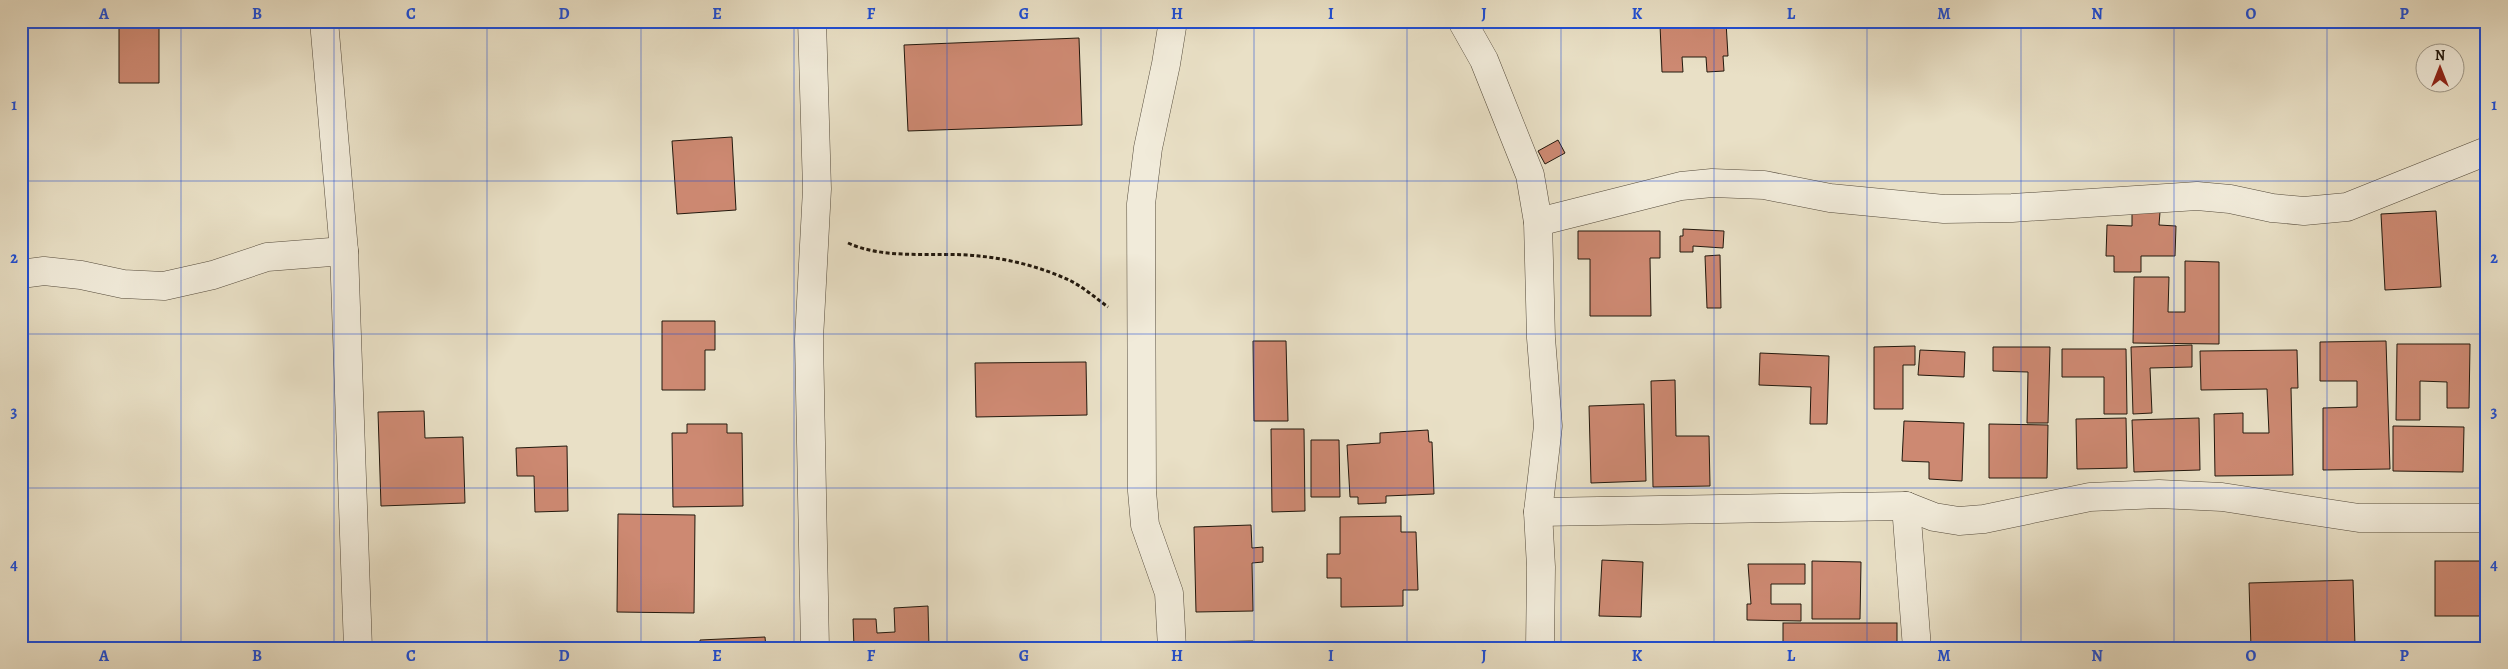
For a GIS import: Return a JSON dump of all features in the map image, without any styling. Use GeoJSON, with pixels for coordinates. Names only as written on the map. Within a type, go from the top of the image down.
{"type":"FeatureCollection","features":[{"type":"Feature","properties":{"kind":"street"},"geometry":{"type":"LineString","coordinates":[[324,21],[344,251],[358,648]]}},
{"type":"Feature","properties":{"kind":"street"},"geometry":{"type":"LineString","coordinates":[[812,21],[816,209],[809,339],[815,648]]}},
{"type":"Feature","properties":{"kind":"street"},"geometry":{"type":"LineString","coordinates":[[1172,648],[1169,593],[1145,525],[1142,491],[1141,204],[1148,148],[1173,21]]}},
{"type":"Feature","properties":{"kind":"street"},"geometry":{"type":"LineString","coordinates":[[1462,21],[1484,60],[1530,175],[1538,222],[1540,338],[1548,426],[1538,512],[1540,648]]}},
{"type":"Feature","properties":{"kind":"street"},"geometry":{"type":"LineString","coordinates":[[1538,222],[1682,186],[1712,183],[1764,185],[1830,198],[1944,209],[2012,208],[2197,196],[2230,199],[2272,208],[2326,211],[2366,200],[2487,151]]}},
{"type":"Feature","properties":{"kind":"street"},"geometry":{"type":"LineString","coordinates":[[21,274],[44,271],[82,275],[123,284],[164,286],[213,275],[267,257],[344,251]]}},
{"type":"Feature","properties":{"kind":"street"},"geometry":{"type":"LineString","coordinates":[[1538,512],[1906,506],[1934,517],[1958,521],[2009,515],[2090,497],[2159,494],[2222,497],[2358,518],[2487,518]]}},
{"type":"Feature","properties":{"kind":"street"},"geometry":{"type":"LineString","coordinates":[[1906,506],[1917,648]]}},
{"type":"Feature","properties":{"kind":"path"},"geometry":{"type":"LineString","coordinates":[[816,209],[830,231],[842,241],[864,248],[937,256],[979,256],[1045,271],[1072,281],[1121,317],[1142,342]]}},
{"type":"Feature","properties":{"kind":"building"},"geometry":{"type":"Polygon","coordinates":[[[59,21],[159,21],[159,83],[119,83],[119,27],[59,26],[59,21]]]}},
{"type":"Feature","properties":{"kind":"building"},"geometry":{"type":"Polygon","coordinates":[[[1726,22],[1728,56],[1723,56],[1724,71],[1707,72],[1706,57],[1682,57],[1683,72],[1662,72],[1660,25],[1726,22]]]}},
{"type":"Feature","properties":{"kind":"building"},"geometry":{"type":"Polygon","coordinates":[[[1079,38],[1082,125],[908,131],[904,45],[1079,38]]]}},
{"type":"Feature","properties":{"kind":"building"},"geometry":{"type":"Polygon","coordinates":[[[732,137],[736,210],[677,214],[672,141],[732,137]]]}},
{"type":"Feature","properties":{"kind":"building"},"geometry":{"type":"Polygon","coordinates":[[[1558,140],[1565,153],[1545,164],[1538,151],[1558,140]]]}},
{"type":"Feature","properties":{"kind":"building"},"geometry":{"type":"Polygon","coordinates":[[[2132,211],[2160,212],[2159,225],[2176,226],[2175,256],[2141,256],[2141,272],[2114,272],[2114,256],[2106,256],[2107,225],[2132,226],[2132,211]]]}},
{"type":"Feature","properties":{"kind":"building"},"geometry":{"type":"Polygon","coordinates":[[[2436,211],[2441,287],[2385,290],[2381,214],[2436,211]]]}},
{"type":"Feature","properties":{"kind":"building"},"geometry":{"type":"Polygon","coordinates":[[[1683,229],[1724,231],[1723,248],[1693,246],[1693,252],[1680,252],[1680,236],[1683,236],[1683,229]]]}},
{"type":"Feature","properties":{"kind":"building"},"geometry":{"type":"Polygon","coordinates":[[[1578,231],[1660,231],[1660,258],[1650,258],[1651,316],[1590,316],[1590,259],[1578,259],[1578,231]]]}},
{"type":"Feature","properties":{"kind":"building"},"geometry":{"type":"Polygon","coordinates":[[[1720,255],[1721,308],[1707,308],[1705,256],[1720,255]]]}},
{"type":"Feature","properties":{"kind":"building"},"geometry":{"type":"Polygon","coordinates":[[[2185,261],[2219,262],[2219,344],[2133,343],[2134,277],[2169,277],[2168,312],[2185,312],[2185,261]]]}},
{"type":"Feature","properties":{"kind":"building"},"geometry":{"type":"Polygon","coordinates":[[[662,321],[715,321],[715,350],[705,350],[705,390],[662,390],[662,321]]]}},
{"type":"Feature","properties":{"kind":"building"},"geometry":{"type":"Polygon","coordinates":[[[1253,341],[1286,341],[1288,421],[1254,421],[1253,341]]]}},
{"type":"Feature","properties":{"kind":"building"},"geometry":{"type":"Polygon","coordinates":[[[2386,341],[2390,469],[2323,470],[2323,408],[2357,407],[2357,381],[2320,381],[2320,342],[2386,341]]]}},
{"type":"Feature","properties":{"kind":"building"},"geometry":{"type":"Polygon","coordinates":[[[2397,344],[2470,344],[2469,408],[2447,408],[2447,382],[2420,381],[2420,420],[2396,420],[2397,344]]]}},
{"type":"Feature","properties":{"kind":"building"},"geometry":{"type":"Polygon","coordinates":[[[2192,345],[2192,367],[2150,368],[2152,413],[2133,414],[2131,347],[2192,345]]]}},
{"type":"Feature","properties":{"kind":"building"},"geometry":{"type":"Polygon","coordinates":[[[1915,346],[1915,365],[1903,365],[1903,409],[1874,409],[1874,347],[1915,346]]]}},
{"type":"Feature","properties":{"kind":"building"},"geometry":{"type":"Polygon","coordinates":[[[1993,347],[2050,347],[2048,423],[2027,423],[2028,372],[1993,371],[1993,347]]]}},
{"type":"Feature","properties":{"kind":"building"},"geometry":{"type":"Polygon","coordinates":[[[2062,349],[2126,349],[2127,414],[2104,414],[2104,377],[2062,377],[2062,349]]]}},
{"type":"Feature","properties":{"kind":"building"},"geometry":{"type":"Polygon","coordinates":[[[1920,350],[1965,352],[1964,377],[1918,375],[1920,350]]]}},
{"type":"Feature","properties":{"kind":"building"},"geometry":{"type":"Polygon","coordinates":[[[2297,350],[2298,388],[2291,388],[2293,475],[2215,476],[2214,414],[2243,413],[2243,433],[2269,433],[2267,389],[2201,390],[2200,351],[2297,350]]]}},
{"type":"Feature","properties":{"kind":"building"},"geometry":{"type":"Polygon","coordinates":[[[1760,353],[1829,356],[1827,424],[1810,424],[1811,387],[1759,385],[1760,353]]]}},
{"type":"Feature","properties":{"kind":"building"},"geometry":{"type":"Polygon","coordinates":[[[1086,362],[1087,415],[976,417],[975,363],[1086,362]]]}},
{"type":"Feature","properties":{"kind":"building"},"geometry":{"type":"Polygon","coordinates":[[[1675,380],[1676,436],[1709,436],[1710,486],[1653,487],[1651,381],[1675,380]]]}},
{"type":"Feature","properties":{"kind":"building"},"geometry":{"type":"Polygon","coordinates":[[[1644,404],[1646,481],[1591,483],[1589,406],[1644,404]]]}},
{"type":"Feature","properties":{"kind":"building"},"geometry":{"type":"Polygon","coordinates":[[[424,411],[425,438],[463,437],[465,503],[381,506],[378,412],[424,411]]]}},
{"type":"Feature","properties":{"kind":"building"},"geometry":{"type":"Polygon","coordinates":[[[2126,418],[2127,468],[2077,469],[2076,419],[2126,418]]]}},
{"type":"Feature","properties":{"kind":"building"},"geometry":{"type":"Polygon","coordinates":[[[2199,418],[2200,470],[2134,472],[2132,420],[2199,418]]]}},
{"type":"Feature","properties":{"kind":"building"},"geometry":{"type":"Polygon","coordinates":[[[1904,421],[1964,423],[1962,481],[1929,479],[1929,462],[1902,461],[1904,421]]]}},
{"type":"Feature","properties":{"kind":"building"},"geometry":{"type":"Polygon","coordinates":[[[687,424],[727,424],[727,433],[742,433],[743,506],[673,507],[672,433],[687,433],[687,424]]]}},
{"type":"Feature","properties":{"kind":"building"},"geometry":{"type":"Polygon","coordinates":[[[1989,424],[2048,425],[2047,478],[1989,478],[1989,424]]]}},
{"type":"Feature","properties":{"kind":"building"},"geometry":{"type":"Polygon","coordinates":[[[2393,426],[2464,427],[2463,472],[2393,471],[2393,426]]]}},
{"type":"Feature","properties":{"kind":"building"},"geometry":{"type":"Polygon","coordinates":[[[1271,429],[1304,429],[1305,511],[1272,512],[1271,429]]]}},
{"type":"Feature","properties":{"kind":"building"},"geometry":{"type":"Polygon","coordinates":[[[1428,430],[1429,442],[1432,442],[1434,494],[1386,496],[1386,503],[1358,504],[1358,497],[1350,497],[1347,445],[1380,443],[1380,433],[1428,430]]]}},
{"type":"Feature","properties":{"kind":"building"},"geometry":{"type":"Polygon","coordinates":[[[1311,440],[1339,440],[1340,497],[1311,497],[1311,440]]]}},
{"type":"Feature","properties":{"kind":"building"},"geometry":{"type":"Polygon","coordinates":[[[567,446],[568,511],[535,512],[534,476],[517,476],[516,448],[567,446]]]}},
{"type":"Feature","properties":{"kind":"building"},"geometry":{"type":"Polygon","coordinates":[[[618,514],[695,515],[694,613],[617,612],[618,514]]]}},
{"type":"Feature","properties":{"kind":"building"},"geometry":{"type":"Polygon","coordinates":[[[1401,516],[1401,532],[1416,532],[1418,590],[1403,590],[1403,606],[1341,607],[1341,578],[1327,578],[1327,554],[1340,554],[1340,517],[1401,516]]]}},
{"type":"Feature","properties":{"kind":"building"},"geometry":{"type":"Polygon","coordinates":[[[1251,525],[1252,548],[1263,547],[1263,562],[1252,563],[1253,611],[1196,612],[1194,527],[1251,525]]]}},
{"type":"Feature","properties":{"kind":"building"},"geometry":{"type":"Polygon","coordinates":[[[1602,560],[1643,562],[1641,617],[1599,616],[1602,560]]]}},
{"type":"Feature","properties":{"kind":"building"},"geometry":{"type":"Polygon","coordinates":[[[1812,561],[1861,562],[1860,619],[1812,619],[1812,561]]]}},
{"type":"Feature","properties":{"kind":"building"},"geometry":{"type":"Polygon","coordinates":[[[2435,561],[2487,561],[2487,616],[2435,616],[2435,561]]]}},
{"type":"Feature","properties":{"kind":"building"},"geometry":{"type":"Polygon","coordinates":[[[1748,564],[1805,564],[1805,584],[1771,584],[1771,604],[1801,604],[1801,621],[1747,620],[1747,604],[1751,604],[1748,564]]]}},
{"type":"Feature","properties":{"kind":"building"},"geometry":{"type":"Polygon","coordinates":[[[2353,580],[2355,646],[2251,648],[2249,583],[2353,580]]]}},
{"type":"Feature","properties":{"kind":"building"},"geometry":{"type":"Polygon","coordinates":[[[928,606],[929,648],[854,648],[853,619],[876,619],[877,633],[895,632],[894,608],[928,606]]]}},
{"type":"Feature","properties":{"kind":"building"},"geometry":{"type":"Polygon","coordinates":[[[1783,623],[1897,623],[1897,648],[1783,648],[1783,623]]]}},
{"type":"Feature","properties":{"kind":"building"},"geometry":{"type":"Polygon","coordinates":[[[765,637],[766,648],[700,648],[700,640],[765,637]]]}},
{"type":"Feature","properties":{"kind":"building"},"geometry":{"type":"Polygon","coordinates":[[[1253,641],[1253,648],[1198,648],[1197,642],[1253,641]]]}},
{"type":"Feature","properties":{"kind":"building"},"geometry":{"type":"Polygon","coordinates":[[[1451,645],[1451,648],[1415,648],[1415,647],[1451,645]]]}}]}
